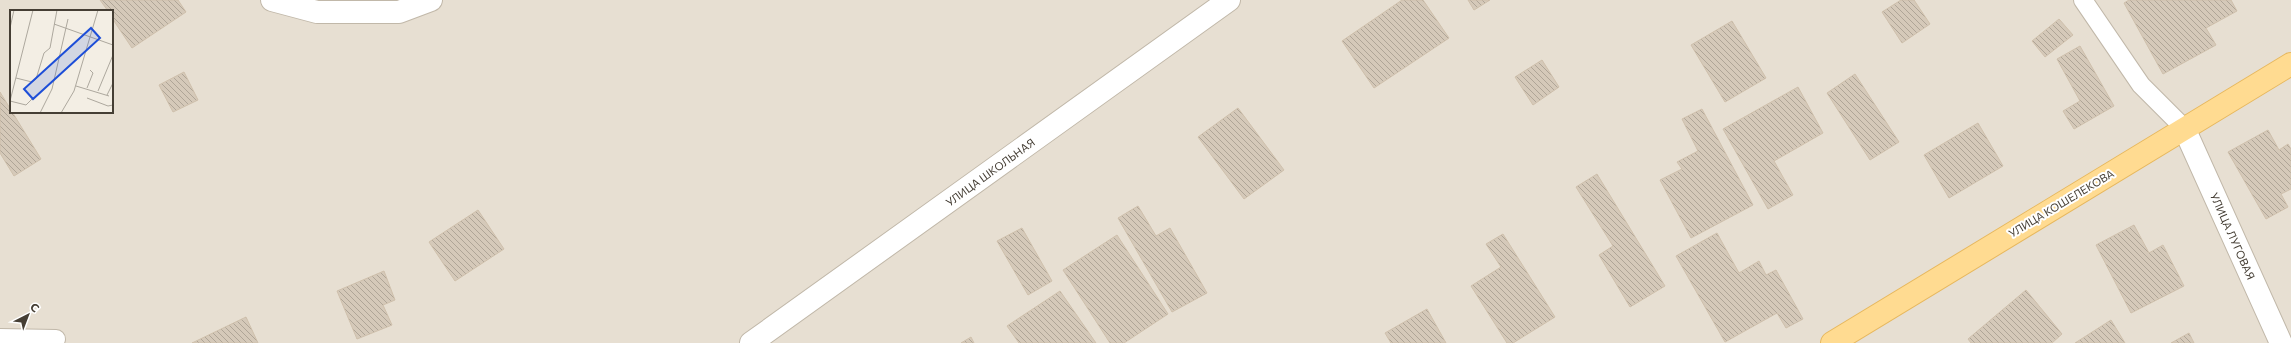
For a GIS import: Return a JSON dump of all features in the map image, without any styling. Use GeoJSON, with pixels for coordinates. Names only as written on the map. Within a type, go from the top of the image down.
{"type":"FeatureCollection","features":[{"type":"Feature","properties":{"kind":"main road","name":"УЛИЦА КОШЕЛЕКОВА"},"geometry":{"type":"LineString","coordinates":[[1832,343],[2291,64]]}},
{"type":"Feature","properties":{"kind":"street"},"geometry":{"type":"LineString","coordinates":[[272,0],[317,12],[399,12],[431,0]]}},
{"type":"Feature","properties":{"kind":"street","name":"УЛИЦА ШКОЛЬНАЯ"},"geometry":{"type":"LineString","coordinates":[[751,343],[1229,0]]}},
{"type":"Feature","properties":{"kind":"street","name":"УЛИЦА ЛУГОВАЯ"},"geometry":{"type":"LineString","coordinates":[[2184,128],[2281,343]]}},
{"type":"Feature","properties":{"kind":"lane"},"geometry":{"type":"LineString","coordinates":[[2083,0],[2141,85],[2184,128]]}},
{"type":"Feature","properties":{"kind":"lane"},"geometry":{"type":"LineString","coordinates":[[0,338],[56,339]]}},
{"type":"Feature","properties":{"kind":"shaded area"},"geometry":{"type":"Polygon","coordinates":[[[0,0],[2291,0],[2291,343],[0,343],[0,0]]]}},
{"type":"Feature","properties":{"kind":"building"},"geometry":{"type":"Polygon","coordinates":[[[100,0],[178,0],[186,12],[132,48],[113,20],[113,10],[107,10],[100,0]]]}},
{"type":"Feature","properties":{"kind":"building"},"geometry":{"type":"Polygon","coordinates":[[[1402,0],[1423,0],[1449,38],[1374,88],[1342,41],[1402,0]]]}},
{"type":"Feature","properties":{"kind":"building"},"geometry":{"type":"Polygon","coordinates":[[[1468,0],[1490,0],[1474,10],[1468,0]]]}},
{"type":"Feature","properties":{"kind":"building"},"geometry":{"type":"Polygon","coordinates":[[[1901,0],[1914,0],[1930,24],[1902,43],[1882,12],[1901,0]]]}},
{"type":"Feature","properties":{"kind":"building"},"geometry":{"type":"Polygon","coordinates":[[[2129,0],[2231,0],[2237,11],[2206,28],[2216,45],[2163,74],[2124,3],[2129,0]]]}},
{"type":"Feature","properties":{"kind":"building"},"geometry":{"type":"Polygon","coordinates":[[[2059,19],[2073,35],[2045,57],[2032,41],[2059,19]]]}},
{"type":"Feature","properties":{"kind":"building"},"geometry":{"type":"Polygon","coordinates":[[[1732,21],[1766,78],[1725,102],[1691,45],[1732,21]]]}},
{"type":"Feature","properties":{"kind":"building"},"geometry":{"type":"Polygon","coordinates":[[[2080,46],[2114,106],[2074,129],[2063,111],[2080,101],[2057,59],[2080,46]]]}},
{"type":"Feature","properties":{"kind":"building"},"geometry":{"type":"Polygon","coordinates":[[[1542,60],[1559,87],[1533,105],[1515,77],[1542,60]]]}},
{"type":"Feature","properties":{"kind":"building"},"geometry":{"type":"Polygon","coordinates":[[[184,72],[198,100],[173,112],[159,85],[184,72]]]}},
{"type":"Feature","properties":{"kind":"building"},"geometry":{"type":"Polygon","coordinates":[[[1855,74],[1899,142],[1870,160],[1827,93],[1855,74]]]}},
{"type":"Feature","properties":{"kind":"building"},"geometry":{"type":"Polygon","coordinates":[[[1798,87],[1823,133],[1774,161],[1793,195],[1768,209],[1723,129],[1798,87]]]}},
{"type":"Feature","properties":{"kind":"building"},"geometry":{"type":"Polygon","coordinates":[[[0,92],[10,108],[10,113],[13,113],[41,159],[14,176],[0,153],[0,92]]]}},
{"type":"Feature","properties":{"kind":"building"},"geometry":{"type":"Polygon","coordinates":[[[1238,108],[1284,170],[1244,199],[1198,137],[1238,108]]]}},
{"type":"Feature","properties":{"kind":"building"},"geometry":{"type":"Polygon","coordinates":[[[1702,109],[1753,205],[1691,238],[1660,180],[1682,169],[1677,162],[1698,151],[1682,119],[1702,109]]]}},
{"type":"Feature","properties":{"kind":"building"},"geometry":{"type":"Polygon","coordinates":[[[1978,123],[2003,166],[1949,198],[1924,155],[1978,123]]]}},
{"type":"Feature","properties":{"kind":"building"},"geometry":{"type":"Polygon","coordinates":[[[2268,130],[2279,150],[2288,144],[2291,149],[2291,189],[2281,194],[2288,207],[2266,219],[2228,152],[2268,130]]]}},
{"type":"Feature","properties":{"kind":"building"},"geometry":{"type":"Polygon","coordinates":[[[1597,174],[1665,286],[1630,307],[1599,255],[1613,246],[1576,187],[1597,174]]]}},
{"type":"Feature","properties":{"kind":"building"},"geometry":{"type":"Polygon","coordinates":[[[1138,206],[1156,236],[1170,228],[1207,293],[1172,312],[1118,218],[1138,206]]]}},
{"type":"Feature","properties":{"kind":"building"},"geometry":{"type":"Polygon","coordinates":[[[478,210],[504,249],[455,281],[429,242],[478,210]]]}},
{"type":"Feature","properties":{"kind":"building"},"geometry":{"type":"Polygon","coordinates":[[[2134,225],[2149,253],[2163,245],[2184,286],[2131,313],[2096,245],[2134,225]]]}},
{"type":"Feature","properties":{"kind":"building"},"geometry":{"type":"Polygon","coordinates":[[[1022,228],[1052,281],[1028,295],[997,241],[1022,228]]]}},
{"type":"Feature","properties":{"kind":"building"},"geometry":{"type":"Polygon","coordinates":[[[1717,233],[1739,273],[1759,261],[1766,275],[1776,270],[1803,319],[1786,328],[1777,313],[1725,342],[1676,256],[1717,233]]]}},
{"type":"Feature","properties":{"kind":"building"},"geometry":{"type":"Polygon","coordinates":[[[1503,234],[1555,317],[1513,343],[1507,343],[1471,286],[1501,267],[1486,244],[1503,234]]]}},
{"type":"Feature","properties":{"kind":"building"},"geometry":{"type":"Polygon","coordinates":[[[1117,235],[1168,314],[1124,343],[1110,343],[1063,270],[1117,235]]]}},
{"type":"Feature","properties":{"kind":"building"},"geometry":{"type":"Polygon","coordinates":[[[384,271],[395,300],[383,305],[392,325],[357,339],[337,291],[384,271]]]}},
{"type":"Feature","properties":{"kind":"building"},"geometry":{"type":"Polygon","coordinates":[[[2026,290],[2062,334],[2052,343],[1971,343],[1968,339],[2026,290]]]}},
{"type":"Feature","properties":{"kind":"building"},"geometry":{"type":"Polygon","coordinates":[[[1060,291],[1096,343],[1019,343],[1007,326],[1060,291]]]}},
{"type":"Feature","properties":{"kind":"building"},"geometry":{"type":"Polygon","coordinates":[[[1427,309],[1446,343],[1391,343],[1385,333],[1427,309]]]}},
{"type":"Feature","properties":{"kind":"building"},"geometry":{"type":"Polygon","coordinates":[[[246,317],[258,343],[192,343],[246,317]]]}},
{"type":"Feature","properties":{"kind":"building"},"geometry":{"type":"Polygon","coordinates":[[[2111,320],[2125,343],[2075,343],[2111,320]]]}},
{"type":"Feature","properties":{"kind":"building"},"geometry":{"type":"Polygon","coordinates":[[[2189,333],[2194,343],[2171,343],[2189,333]]]}},
{"type":"Feature","properties":{"kind":"building"},"geometry":{"type":"Polygon","coordinates":[[[971,337],[974,343],[961,343],[971,337]]]}}]}
